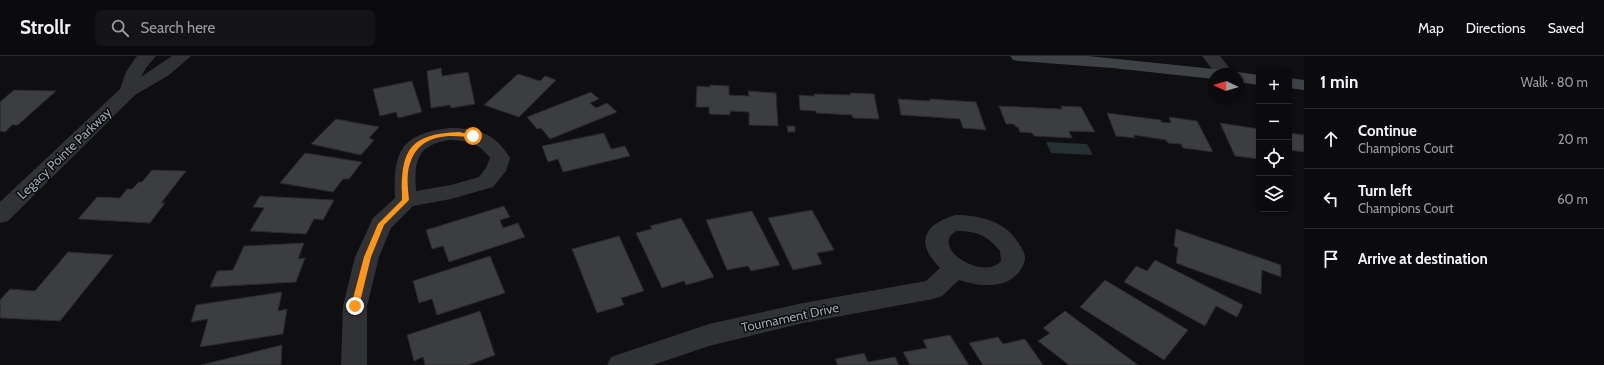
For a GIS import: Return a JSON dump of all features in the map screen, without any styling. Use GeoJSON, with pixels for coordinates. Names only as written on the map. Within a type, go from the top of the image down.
{"type":"FeatureCollection","features":[{"type":"Feature","properties":{"kind":"street"},"geometry":{"type":"LineString","coordinates":[[129,91],[130,79],[140,62],[147,56]]}},
{"type":"Feature","properties":{"kind":"street","name":"Legacy Pointe Parkway"},"geometry":{"type":"LineString","coordinates":[[0,215],[129,91],[153,79],[173,65],[182,56]]}},
{"type":"Feature","properties":{"kind":"street"},"geometry":{"type":"LineString","coordinates":[[1019,56],[1112,63],[1208,73]]}},
{"type":"Feature","properties":{"kind":"street"},"geometry":{"type":"LineString","coordinates":[[1211,56],[1220,68]]}},
{"type":"Feature","properties":{"kind":"street"},"geometry":{"type":"LineString","coordinates":[[1244,78],[1256,80]]}},
{"type":"Feature","properties":{"kind":"street"},"geometry":{"type":"LineString","coordinates":[[1292,83],[1304,85]]}},
{"type":"Feature","properties":{"kind":"street"},"geometry":{"type":"LineString","coordinates":[[354,365],[355,306],[367,257],[381,224],[406,200],[451,192],[486,182],[496,171],[500,158],[486,141],[473,136],[442,134],[426,139],[414,147],[408,160],[405,173],[406,200]]}},
{"type":"Feature","properties":{"kind":"street","name":"Tournament Drive"},"geometry":{"type":"LineString","coordinates":[[620,365],[709,335],[803,313],[933,289],[956,268]]}},
{"type":"Feature","properties":{"kind":"shaded area"},"geometry":{"type":"Polygon","coordinates":[[[1046,142],[1087,144],[1093,155],[1051,153],[1046,142]]]}},
{"type":"Feature","properties":{"kind":"building"},"geometry":{"type":"Polygon","coordinates":[[[441,68],[442,76],[468,72],[475,104],[451,108],[450,105],[431,108],[427,71],[441,68]]]}},
{"type":"Feature","properties":{"kind":"building"},"geometry":{"type":"Polygon","coordinates":[[[518,74],[540,81],[545,76],[556,80],[519,117],[484,105],[518,74]]]}},
{"type":"Feature","properties":{"kind":"building"},"geometry":{"type":"Polygon","coordinates":[[[412,81],[422,112],[398,118],[396,112],[380,116],[373,89],[412,81]]]}},
{"type":"Feature","properties":{"kind":"building"},"geometry":{"type":"Polygon","coordinates":[[[710,85],[729,86],[729,95],[749,96],[748,91],[776,93],[778,126],[749,125],[749,112],[730,111],[730,115],[709,114],[709,107],[696,107],[697,86],[710,87],[710,85]]]}},
{"type":"Feature","properties":{"kind":"building"},"geometry":{"type":"Polygon","coordinates":[[[14,90],[56,91],[18,125],[12,125],[5,132],[0,131],[0,102],[14,90]]]}},
{"type":"Feature","properties":{"kind":"building"},"geometry":{"type":"Polygon","coordinates":[[[591,92],[599,99],[590,103],[596,108],[607,103],[617,112],[550,139],[541,128],[537,129],[527,117],[591,92]]]}},
{"type":"Feature","properties":{"kind":"building"},"geometry":{"type":"Polygon","coordinates":[[[850,93],[874,94],[879,119],[853,118],[852,115],[816,113],[816,111],[800,110],[799,95],[850,95],[850,93]]]}},
{"type":"Feature","properties":{"kind":"building"},"geometry":{"type":"Polygon","coordinates":[[[898,99],[930,101],[930,99],[976,102],[986,130],[963,128],[960,119],[901,115],[898,99]]]}},
{"type":"Feature","properties":{"kind":"building"},"geometry":{"type":"Polygon","coordinates":[[[999,106],[1062,109],[1061,106],[1081,107],[1095,132],[1069,131],[1072,138],[1034,136],[1032,133],[1020,132],[1018,127],[1014,124],[1006,124],[999,106]]]}},
{"type":"Feature","properties":{"kind":"building"},"geometry":{"type":"Polygon","coordinates":[[[1107,113],[1161,120],[1161,122],[1171,123],[1169,117],[1197,121],[1213,152],[1183,148],[1181,144],[1168,143],[1166,140],[1134,135],[1135,138],[1116,136],[1107,113]]]}},
{"type":"Feature","properties":{"kind":"building"},"geometry":{"type":"Polygon","coordinates":[[[336,119],[379,127],[369,138],[374,140],[361,155],[311,144],[336,119]]]}},
{"type":"Feature","properties":{"kind":"building"},"geometry":{"type":"Polygon","coordinates":[[[1220,123],[1256,129],[1256,159],[1235,156],[1220,123]]]}},
{"type":"Feature","properties":{"kind":"building"},"geometry":{"type":"Polygon","coordinates":[[[787,126],[795,126],[795,132],[788,132],[787,126]]]}},
{"type":"Feature","properties":{"kind":"building"},"geometry":{"type":"Polygon","coordinates":[[[604,133],[611,149],[625,146],[630,156],[563,172],[558,159],[548,162],[542,146],[604,133]]]}},
{"type":"Feature","properties":{"kind":"building"},"geometry":{"type":"Polygon","coordinates":[[[1292,133],[1304,135],[1304,152],[1292,150],[1292,133]]]}},
{"type":"Feature","properties":{"kind":"building"},"geometry":{"type":"Polygon","coordinates":[[[305,153],[362,162],[349,179],[343,179],[333,192],[280,183],[305,153]]]}},
{"type":"Feature","properties":{"kind":"building"},"geometry":{"type":"Polygon","coordinates":[[[152,170],[186,171],[161,203],[165,203],[150,223],[78,219],[97,197],[120,198],[127,189],[132,189],[139,182],[142,182],[152,170]]]}},
{"type":"Feature","properties":{"kind":"building"},"geometry":{"type":"Polygon","coordinates":[[[260,196],[334,200],[323,220],[314,219],[306,234],[250,231],[264,208],[253,207],[260,196]]]}},
{"type":"Feature","properties":{"kind":"building"},"geometry":{"type":"Polygon","coordinates":[[[504,206],[510,217],[500,220],[503,228],[518,223],[525,237],[449,262],[443,246],[432,249],[426,230],[504,206]]]}},
{"type":"Feature","properties":{"kind":"building"},"geometry":{"type":"Polygon","coordinates":[[[812,210],[834,250],[817,253],[822,264],[793,270],[768,218],[812,210]]]}},
{"type":"Feature","properties":{"kind":"building"},"geometry":{"type":"Polygon","coordinates":[[[752,211],[780,265],[751,271],[748,266],[727,270],[706,220],[752,211]]]}},
{"type":"Feature","properties":{"kind":"building"},"geometry":{"type":"Polygon","coordinates":[[[681,218],[714,277],[686,285],[684,281],[662,288],[636,233],[652,229],[650,226],[681,218]]]}},
{"type":"Feature","properties":{"kind":"building"},"geometry":{"type":"Polygon","coordinates":[[[1176,229],[1281,265],[1281,277],[1262,270],[1261,294],[1176,263],[1178,248],[1174,246],[1176,229]]]}},
{"type":"Feature","properties":{"kind":"building"},"geometry":{"type":"Polygon","coordinates":[[[619,236],[644,291],[621,298],[624,305],[597,313],[572,249],[619,236]]]}},
{"type":"Feature","properties":{"kind":"building"},"geometry":{"type":"Polygon","coordinates":[[[304,243],[298,259],[305,258],[296,282],[210,287],[217,271],[233,270],[244,246],[304,243]]]}},
{"type":"Feature","properties":{"kind":"building"},"geometry":{"type":"Polygon","coordinates":[[[68,252],[113,255],[60,321],[0,318],[0,300],[10,289],[35,291],[68,252]]]}},
{"type":"Feature","properties":{"kind":"building"},"geometry":{"type":"Polygon","coordinates":[[[490,256],[505,293],[437,315],[432,299],[419,303],[413,281],[490,256]]]}},
{"type":"Feature","properties":{"kind":"building"},"geometry":{"type":"Polygon","coordinates":[[[1155,260],[1243,305],[1237,317],[1216,306],[1205,326],[1124,282],[1136,266],[1147,271],[1155,260]]]}},
{"type":"Feature","properties":{"kind":"building"},"geometry":{"type":"Polygon","coordinates":[[[1105,280],[1188,330],[1164,360],[1080,307],[1105,280]]]}},
{"type":"Feature","properties":{"kind":"building"},"geometry":{"type":"Polygon","coordinates":[[[282,292],[278,311],[287,309],[283,334],[200,347],[208,319],[191,322],[196,305],[282,292]]]}},
{"type":"Feature","properties":{"kind":"building"},"geometry":{"type":"Polygon","coordinates":[[[480,311],[495,355],[468,365],[425,365],[423,357],[414,361],[407,335],[480,311]]]}},
{"type":"Feature","properties":{"kind":"building"},"geometry":{"type":"Polygon","coordinates":[[[1065,311],[1138,365],[1069,365],[1038,341],[1050,333],[1043,328],[1065,311]]]}},
{"type":"Feature","properties":{"kind":"building"},"geometry":{"type":"Polygon","coordinates":[[[950,335],[969,365],[910,365],[903,352],[927,348],[923,340],[950,335]]]}},
{"type":"Feature","properties":{"kind":"building"},"geometry":{"type":"Polygon","coordinates":[[[998,337],[1003,344],[1025,339],[1043,365],[983,365],[969,343],[998,337]]]}},
{"type":"Feature","properties":{"kind":"building"},"geometry":{"type":"Polygon","coordinates":[[[282,345],[281,365],[201,365],[282,345]]]}},
{"type":"Feature","properties":{"kind":"building"},"geometry":{"type":"Polygon","coordinates":[[[864,353],[868,362],[895,357],[899,365],[838,365],[835,359],[864,353]]]}},
{"type":"Feature","properties":{"kind":"route"},"geometry":{"type":"LineString","coordinates":[[355,306],[367,257],[381,224],[406,200],[405,173],[408,160],[414,147],[426,139],[442,134],[473,136]]}}]}
